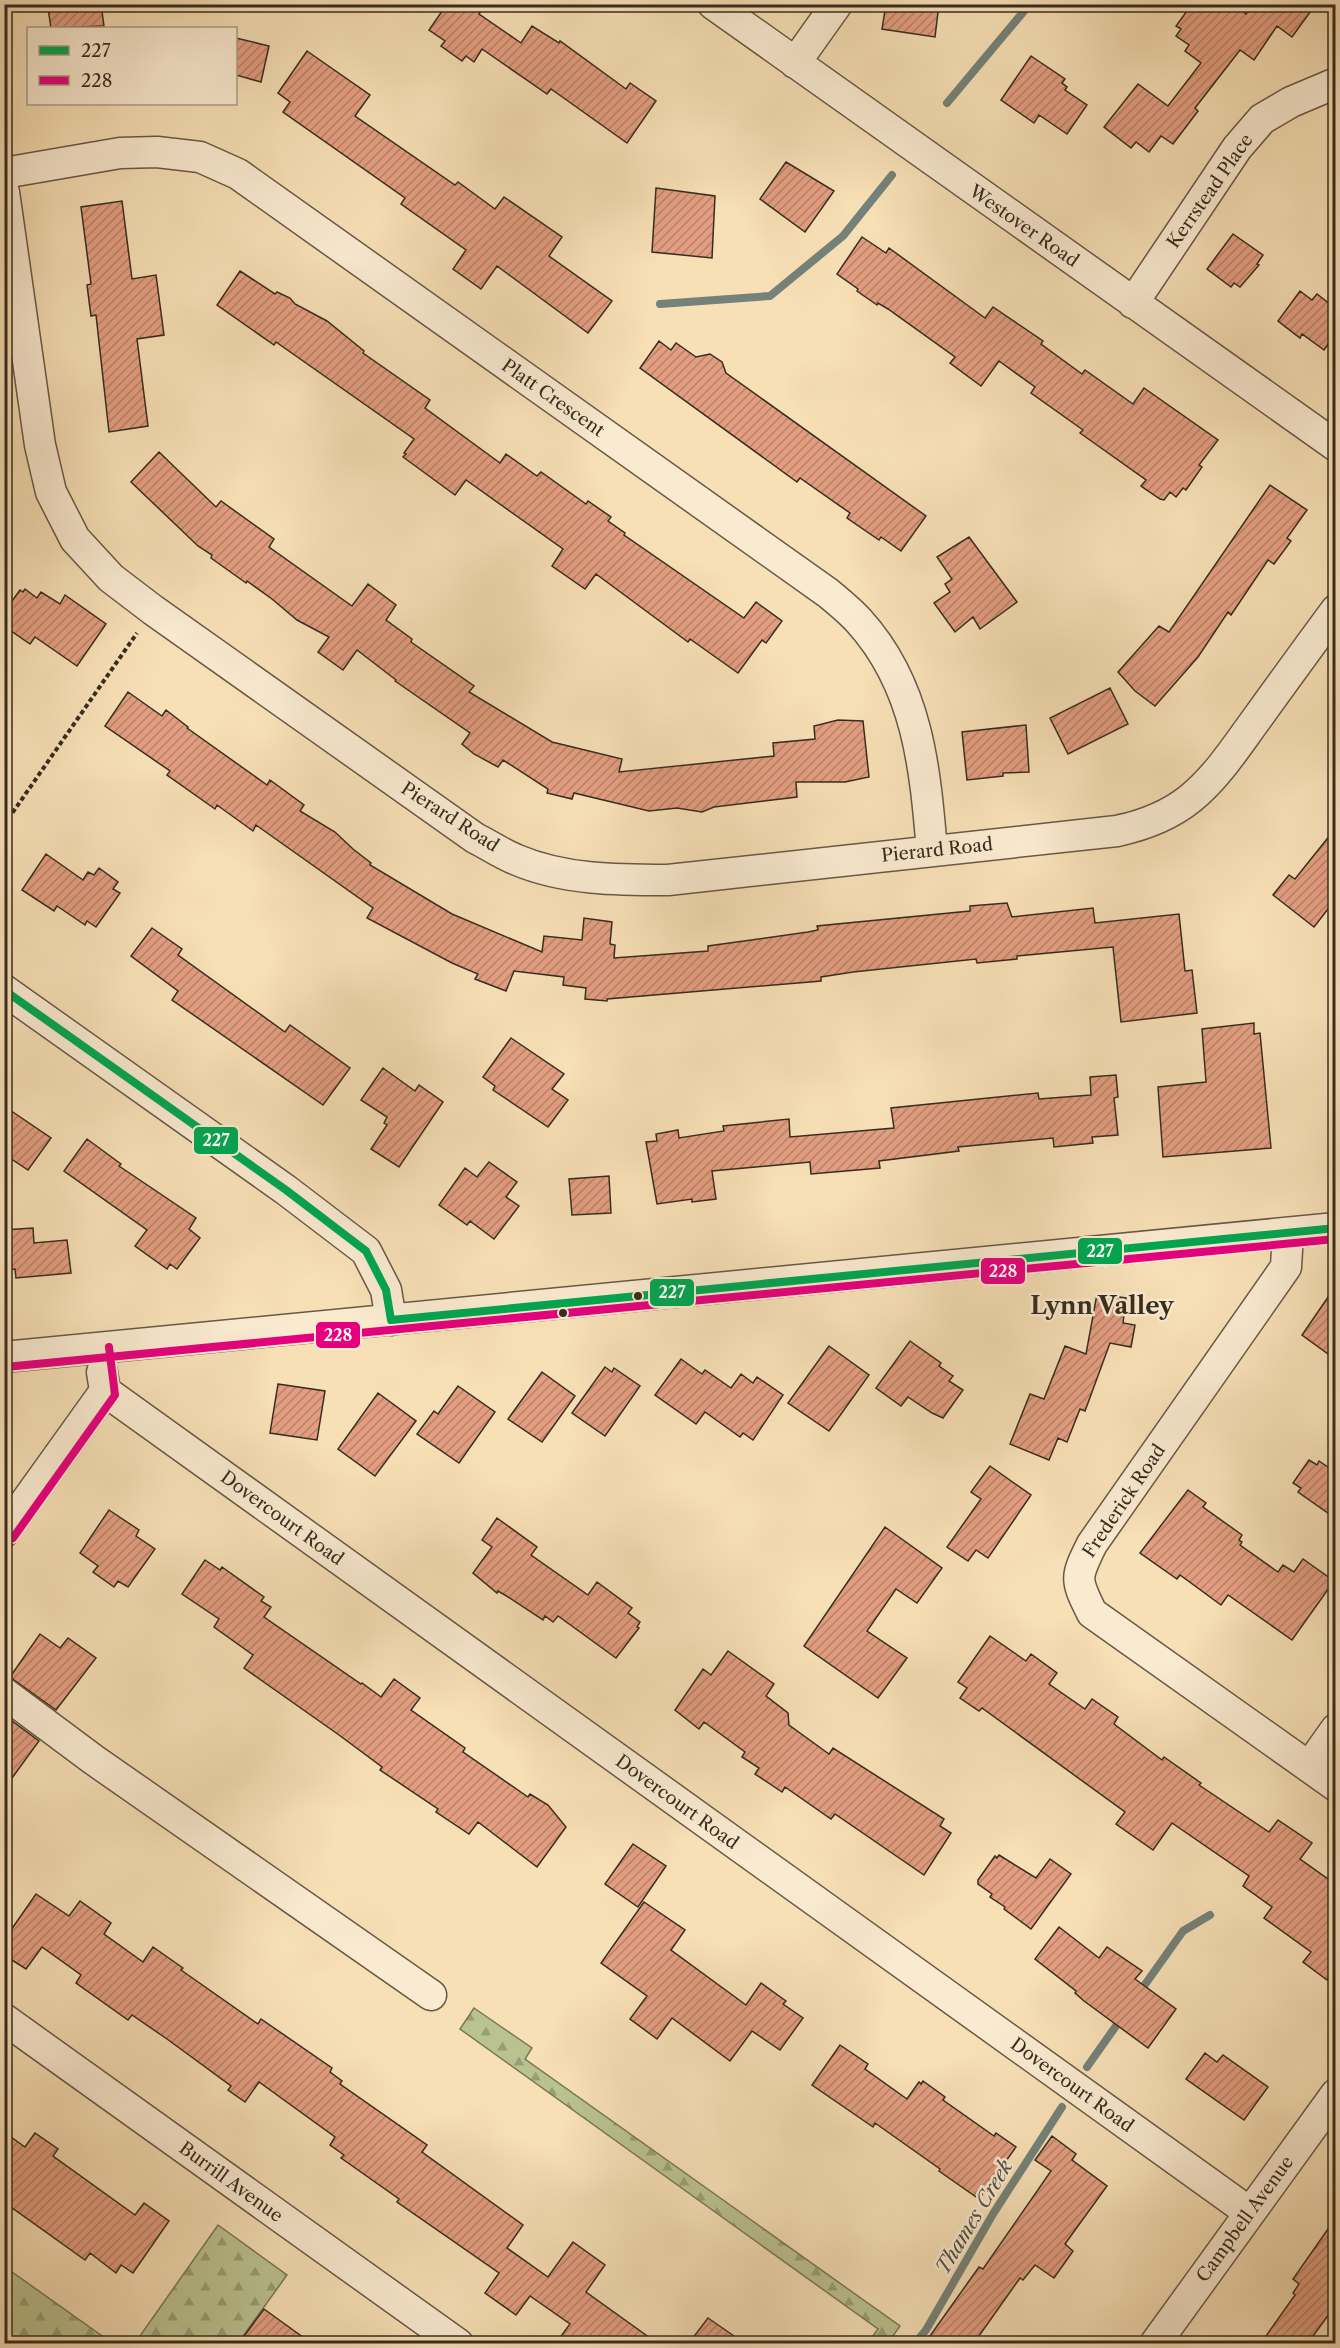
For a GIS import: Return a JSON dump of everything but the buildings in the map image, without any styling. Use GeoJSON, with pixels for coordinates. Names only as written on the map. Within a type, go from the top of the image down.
{"type":"FeatureCollection","features":[{"type":"Feature","properties":{"kind":"street","name":"Westover Road"},"geometry":{"type":"LineString","coordinates":[[713,4],[1335,446]]}},
{"type":"Feature","properties":{"kind":"street"},"geometry":{"type":"LineString","coordinates":[[795,63],[837,4]]}},
{"type":"Feature","properties":{"kind":"street","name":"Kerrstead Place"},"geometry":{"type":"LineString","coordinates":[[1133,303],[1237,147],[1262,119],[1291,102],[1335,83]]}},
{"type":"Feature","properties":{"kind":"street","name":"Platt Crescent"},"geometry":{"type":"LineString","coordinates":[[4,173],[120,153],[157,152],[200,157],[238,174],[828,593],[859,621],[878,645],[893,669],[907,699],[917,733],[932,851]]}},
{"type":"Feature","properties":{"kind":"street","name":"Pierard Road"},"geometry":{"type":"LineString","coordinates":[[4,192],[40,445],[51,492],[75,539],[111,578],[153,610],[475,838],[517,860],[564,874],[616,880],[668,880],[1117,831],[1140,826],[1164,816],[1192,797],[1230,755],[1335,609]]}},
{"type":"Feature","properties":{"kind":"street"},"geometry":{"type":"LineString","coordinates":[[4,990],[286,1190],[366,1251],[386,1290],[391,1320]]}},
{"type":"Feature","properties":{"kind":"street"},"geometry":{"type":"LineString","coordinates":[[4,1358],[1335,1228]]}},
{"type":"Feature","properties":{"kind":"street","name":"Frederick Road"},"geometry":{"type":"LineString","coordinates":[[1288,1233],[1286,1267],[1092,1544],[1081,1566],[1078,1585],[1092,1613],[1335,1786]]}},
{"type":"Feature","properties":{"kind":"street"},"geometry":{"type":"LineString","coordinates":[[4,1532],[105,1391],[99,1348]]}},
{"type":"Feature","properties":{"kind":"street","name":"Dovercourt Road"},"geometry":{"type":"LineString","coordinates":[[105,1391],[1249,2212]]}},
{"type":"Feature","properties":{"kind":"street"},"geometry":{"type":"LineString","coordinates":[[4,1693],[94,1760],[431,1995]]}},
{"type":"Feature","properties":{"kind":"street"},"geometry":{"type":"LineString","coordinates":[[1309,1767],[1335,1729]]}},
{"type":"Feature","properties":{"kind":"street","name":"Burrill Avenue"},"geometry":{"type":"LineString","coordinates":[[4,2019],[458,2343]]}},
{"type":"Feature","properties":{"kind":"street","name":"Campbell Avenue"},"geometry":{"type":"LineString","coordinates":[[1155,2343],[1335,2094]]}},
{"type":"Feature","properties":{"kind":"path"},"geometry":{"type":"LineString","coordinates":[[4,825],[153,610]]}},
{"type":"Feature","properties":{"kind":"green space"},"geometry":{"type":"Polygon","coordinates":[[[474,2008],[532,2048],[525,2059],[900,2326],[888,2343],[868,2343],[878,2329],[460,2029],[474,2008]]]}},
{"type":"Feature","properties":{"kind":"green space"},"geometry":{"type":"Polygon","coordinates":[[[218,2225],[287,2275],[238,2343],[135,2343],[218,2225]]]}},
{"type":"Feature","properties":{"kind":"green space"},"geometry":{"type":"Polygon","coordinates":[[[5,2267],[112,2343],[5,2343],[5,2267]]]}},
{"type":"Feature","properties":{"kind":"waterway"},"geometry":{"type":"LineString","coordinates":[[947,103],[1030,4]]}},
{"type":"Feature","properties":{"kind":"waterway"},"geometry":{"type":"LineString","coordinates":[[660,304],[770,296],[843,236],[892,175]]}},
{"type":"Feature","properties":{"kind":"waterway","name":"Thames Creek"},"geometry":{"type":"LineString","coordinates":[[1139,1993],[1183,1931],[1210,1915]]}},
{"type":"Feature","properties":{"kind":"waterway","name":"Thames Creek"},"geometry":{"type":"LineString","coordinates":[[1087,2067],[1123,2016]]}},
{"type":"Feature","properties":{"kind":"waterway","name":"Thames Creek"},"geometry":{"type":"LineString","coordinates":[[914,2344],[926,2330],[993,2214],[1062,2107]]}},
{"type":"Feature","properties":{"kind":"transit line","name":"227"},"geometry":{"type":"LineString","coordinates":[[4,990],[286,1190],[366,1251],[386,1290],[391,1320]]}},
{"type":"Feature","properties":{"kind":"transit line","name":"227"},"geometry":{"type":"LineString","coordinates":[[391,1320],[1336,1228]]}},
{"type":"Feature","properties":{"kind":"transit line","name":"228"},"geometry":{"type":"LineString","coordinates":[[5,1367],[1336,1239]]}},
{"type":"Feature","properties":{"kind":"transit line","name":"228"},"geometry":{"type":"LineString","coordinates":[[13,1538],[115,1395],[109,1347]]}},
{"type":"Feature","properties":{"kind":"district","name":"Lynn Valley"},"geometry":{"type":"Point","coordinates":[1102,1306]}}]}
